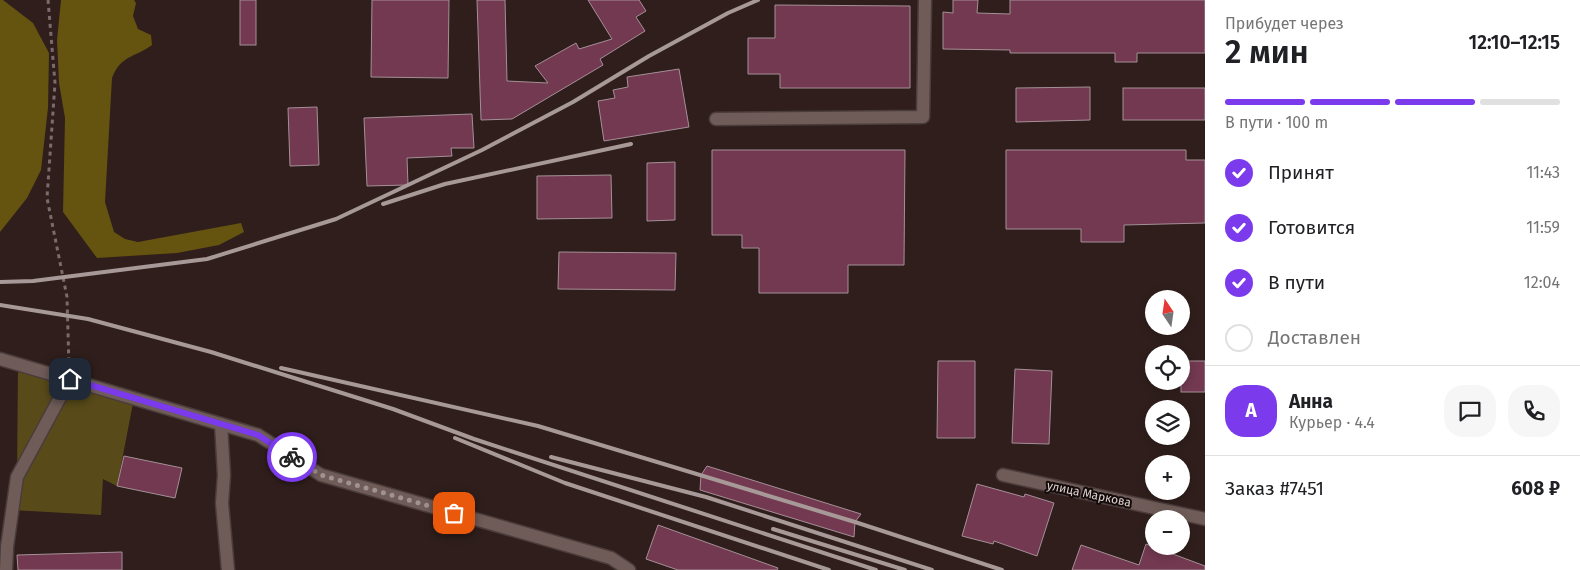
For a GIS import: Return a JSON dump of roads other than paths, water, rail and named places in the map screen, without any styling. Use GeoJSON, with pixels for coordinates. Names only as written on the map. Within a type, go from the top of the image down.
{"type":"FeatureCollection","features":[{"type":"Feature","properties":{"kind":"street"},"geometry":{"type":"LineString","coordinates":[[716,119],[923,117],[925,0]]}},
{"type":"Feature","properties":{"kind":"street"},"geometry":{"type":"LineString","coordinates":[[0,359],[258,435],[321,475],[611,558],[629,570]]}},
{"type":"Feature","properties":{"kind":"street"},"geometry":{"type":"LineString","coordinates":[[6,570],[7,547],[17,477],[70,379]]}},
{"type":"Feature","properties":{"kind":"street"},"geometry":{"type":"LineString","coordinates":[[220,424],[224,474],[222,504],[228,570]]}},
{"type":"Feature","properties":{"kind":"street","name":"улица Маркова"},"geometry":{"type":"LineString","coordinates":[[1003,475],[1205,519]]}},
{"type":"Feature","properties":{"kind":"railway"},"geometry":{"type":"LineString","coordinates":[[0,282],[33,281],[207,259],[336,219],[482,150],[573,102],[649,56],[728,13],[758,0]]}},
{"type":"Feature","properties":{"kind":"railway"},"geometry":{"type":"LineString","coordinates":[[383,204],[445,184],[631,144]]}},
{"type":"Feature","properties":{"kind":"railway"},"geometry":{"type":"LineString","coordinates":[[0,305],[88,319],[211,352],[393,409],[474,439],[876,570]]}},
{"type":"Feature","properties":{"kind":"railway"},"geometry":{"type":"LineString","coordinates":[[281,368],[538,426],[855,522],[1002,570]]}},
{"type":"Feature","properties":{"kind":"railway"},"geometry":{"type":"LineString","coordinates":[[455,438],[565,483],[829,570]]}},
{"type":"Feature","properties":{"kind":"railway"},"geometry":{"type":"LineString","coordinates":[[551,457],[706,497],[932,570]]}},
{"type":"Feature","properties":{"kind":"railway"},"geometry":{"type":"LineString","coordinates":[[773,529],[905,570]]}}]}
